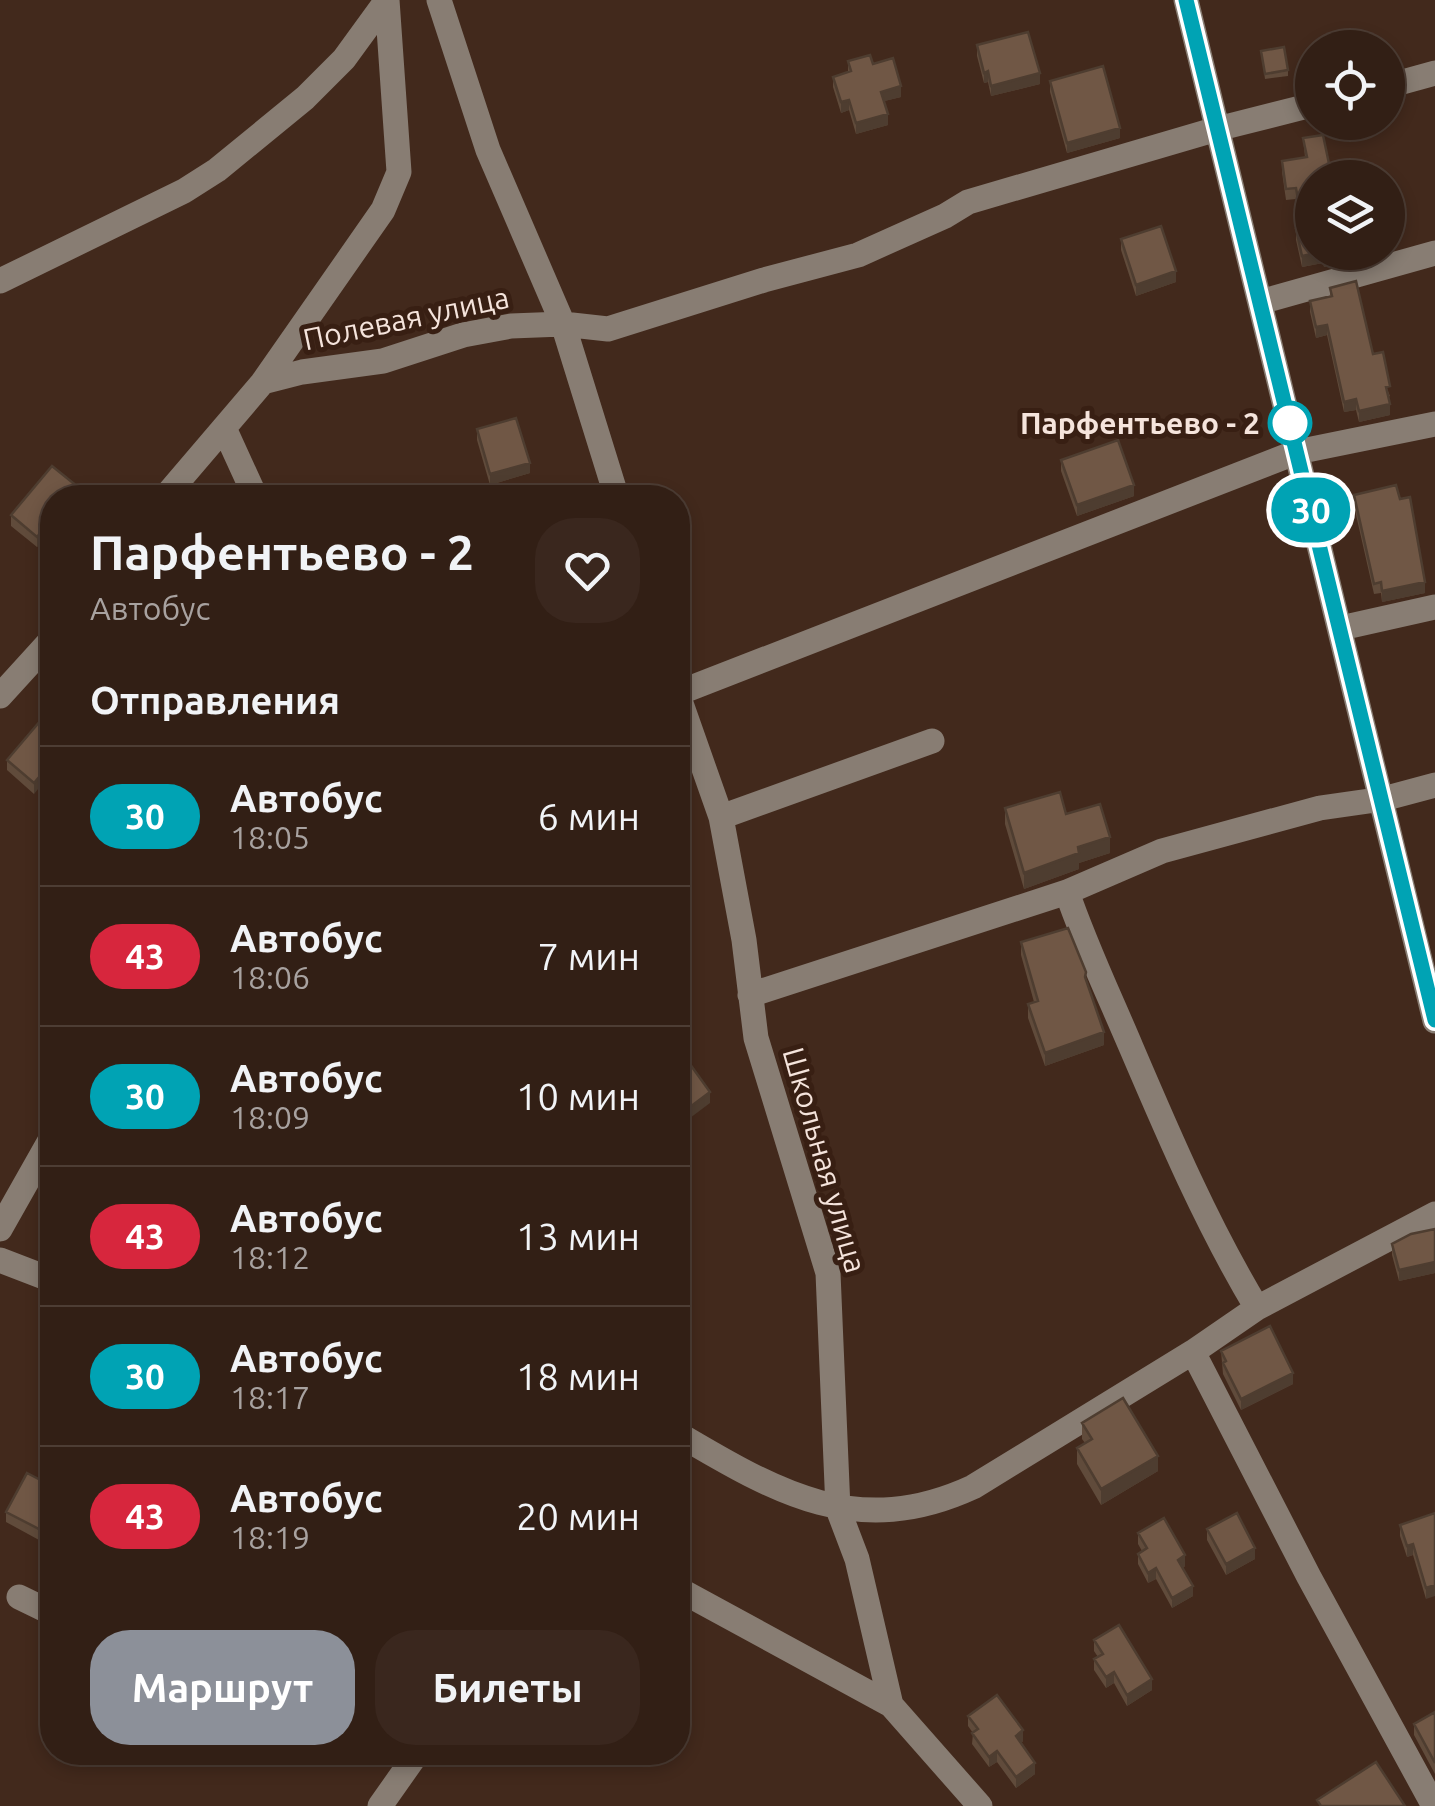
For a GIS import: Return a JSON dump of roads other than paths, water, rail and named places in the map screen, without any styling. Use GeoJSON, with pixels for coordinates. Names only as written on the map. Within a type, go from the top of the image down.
{"type":"FeatureCollection","features":[{"type":"Feature","properties":{"kind":"street"},"geometry":{"type":"LineString","coordinates":[[0,281],[184,192],[217,170],[305,98],[344,58],[387,0]]}},
{"type":"Feature","properties":{"kind":"street"},"geometry":{"type":"LineString","coordinates":[[175,485],[263,382],[382,210],[399,172],[387,0]]}},
{"type":"Feature","properties":{"kind":"street"},"geometry":{"type":"LineString","coordinates":[[439,0],[488,150],[563,324],[612,485]]}},
{"type":"Feature","properties":{"kind":"street"},"geometry":{"type":"LineString","coordinates":[[1186,0],[1383,799],[1427,952],[1435,1021]]}},
{"type":"Feature","properties":{"kind":"street"},"geometry":{"type":"LineString","coordinates":[[1405,82],[1435,74]]}},
{"type":"Feature","properties":{"kind":"street","name":"Полевая улица"},"geometry":{"type":"LineString","coordinates":[[263,382],[302,372],[384,361],[463,335],[511,326],[563,324],[608,329],[764,280],[858,256],[968,202],[1295,108]]}},
{"type":"Feature","properties":{"kind":"street"},"geometry":{"type":"LineString","coordinates":[[1260,302],[1435,253]]}},
{"type":"Feature","properties":{"kind":"street"},"geometry":{"type":"LineString","coordinates":[[690,689],[1297,452],[1435,424]]}},
{"type":"Feature","properties":{"kind":"street"},"geometry":{"type":"LineString","coordinates":[[224,428],[250,485]]}},
{"type":"Feature","properties":{"kind":"street"},"geometry":{"type":"LineString","coordinates":[[1341,628],[1435,606]]}},
{"type":"Feature","properties":{"kind":"street"},"geometry":{"type":"LineString","coordinates":[[0,696],[40,653]]}},
{"type":"Feature","properties":{"kind":"street","name":"Школьная улица"},"geometry":{"type":"LineString","coordinates":[[690,728],[722,818],[744,940],[756,1038],[828,1273],[838,1509],[857,1560],[891,1705]]}},
{"type":"Feature","properties":{"kind":"street"},"geometry":{"type":"LineString","coordinates":[[722,818],[932,740]]}},
{"type":"Feature","properties":{"kind":"street"},"geometry":{"type":"LineString","coordinates":[[750,995],[1067,892],[1162,851],[1320,808],[1383,799],[1435,785]]}},
{"type":"Feature","properties":{"kind":"street"},"geometry":{"type":"LineString","coordinates":[[1067,892],[1085,946],[1173,1146],[1227,1259],[1257,1308]]}},
{"type":"Feature","properties":{"kind":"street"},"geometry":{"type":"LineString","coordinates":[[0,1230],[40,1161]]}},
{"type":"Feature","properties":{"kind":"street"},"geometry":{"type":"LineString","coordinates":[[690,1440],[798,1497],[838,1509],[890,1511],[938,1503],[973,1487],[1193,1352],[1257,1308],[1435,1214]]}},
{"type":"Feature","properties":{"kind":"street"},"geometry":{"type":"LineString","coordinates":[[0,1260],[40,1275]]}},
{"type":"Feature","properties":{"kind":"street"},"geometry":{"type":"LineString","coordinates":[[1193,1352],[1309,1577],[1434,1806]]}},
{"type":"Feature","properties":{"kind":"street"},"geometry":{"type":"LineString","coordinates":[[20,1596],[40,1607]]}},
{"type":"Feature","properties":{"kind":"street","name":"Школьная улица"},"geometry":{"type":"LineString","coordinates":[[690,1596],[891,1705],[980,1806]]}},
{"type":"Feature","properties":{"kind":"street"},"geometry":{"type":"LineString","coordinates":[[380,1806],[409,1765]]}},
{"type":"Feature","properties":{"kind":"place","name":"Парфентьево - 2"},"geometry":{"type":"Point","coordinates":[1290,423]}}]}
